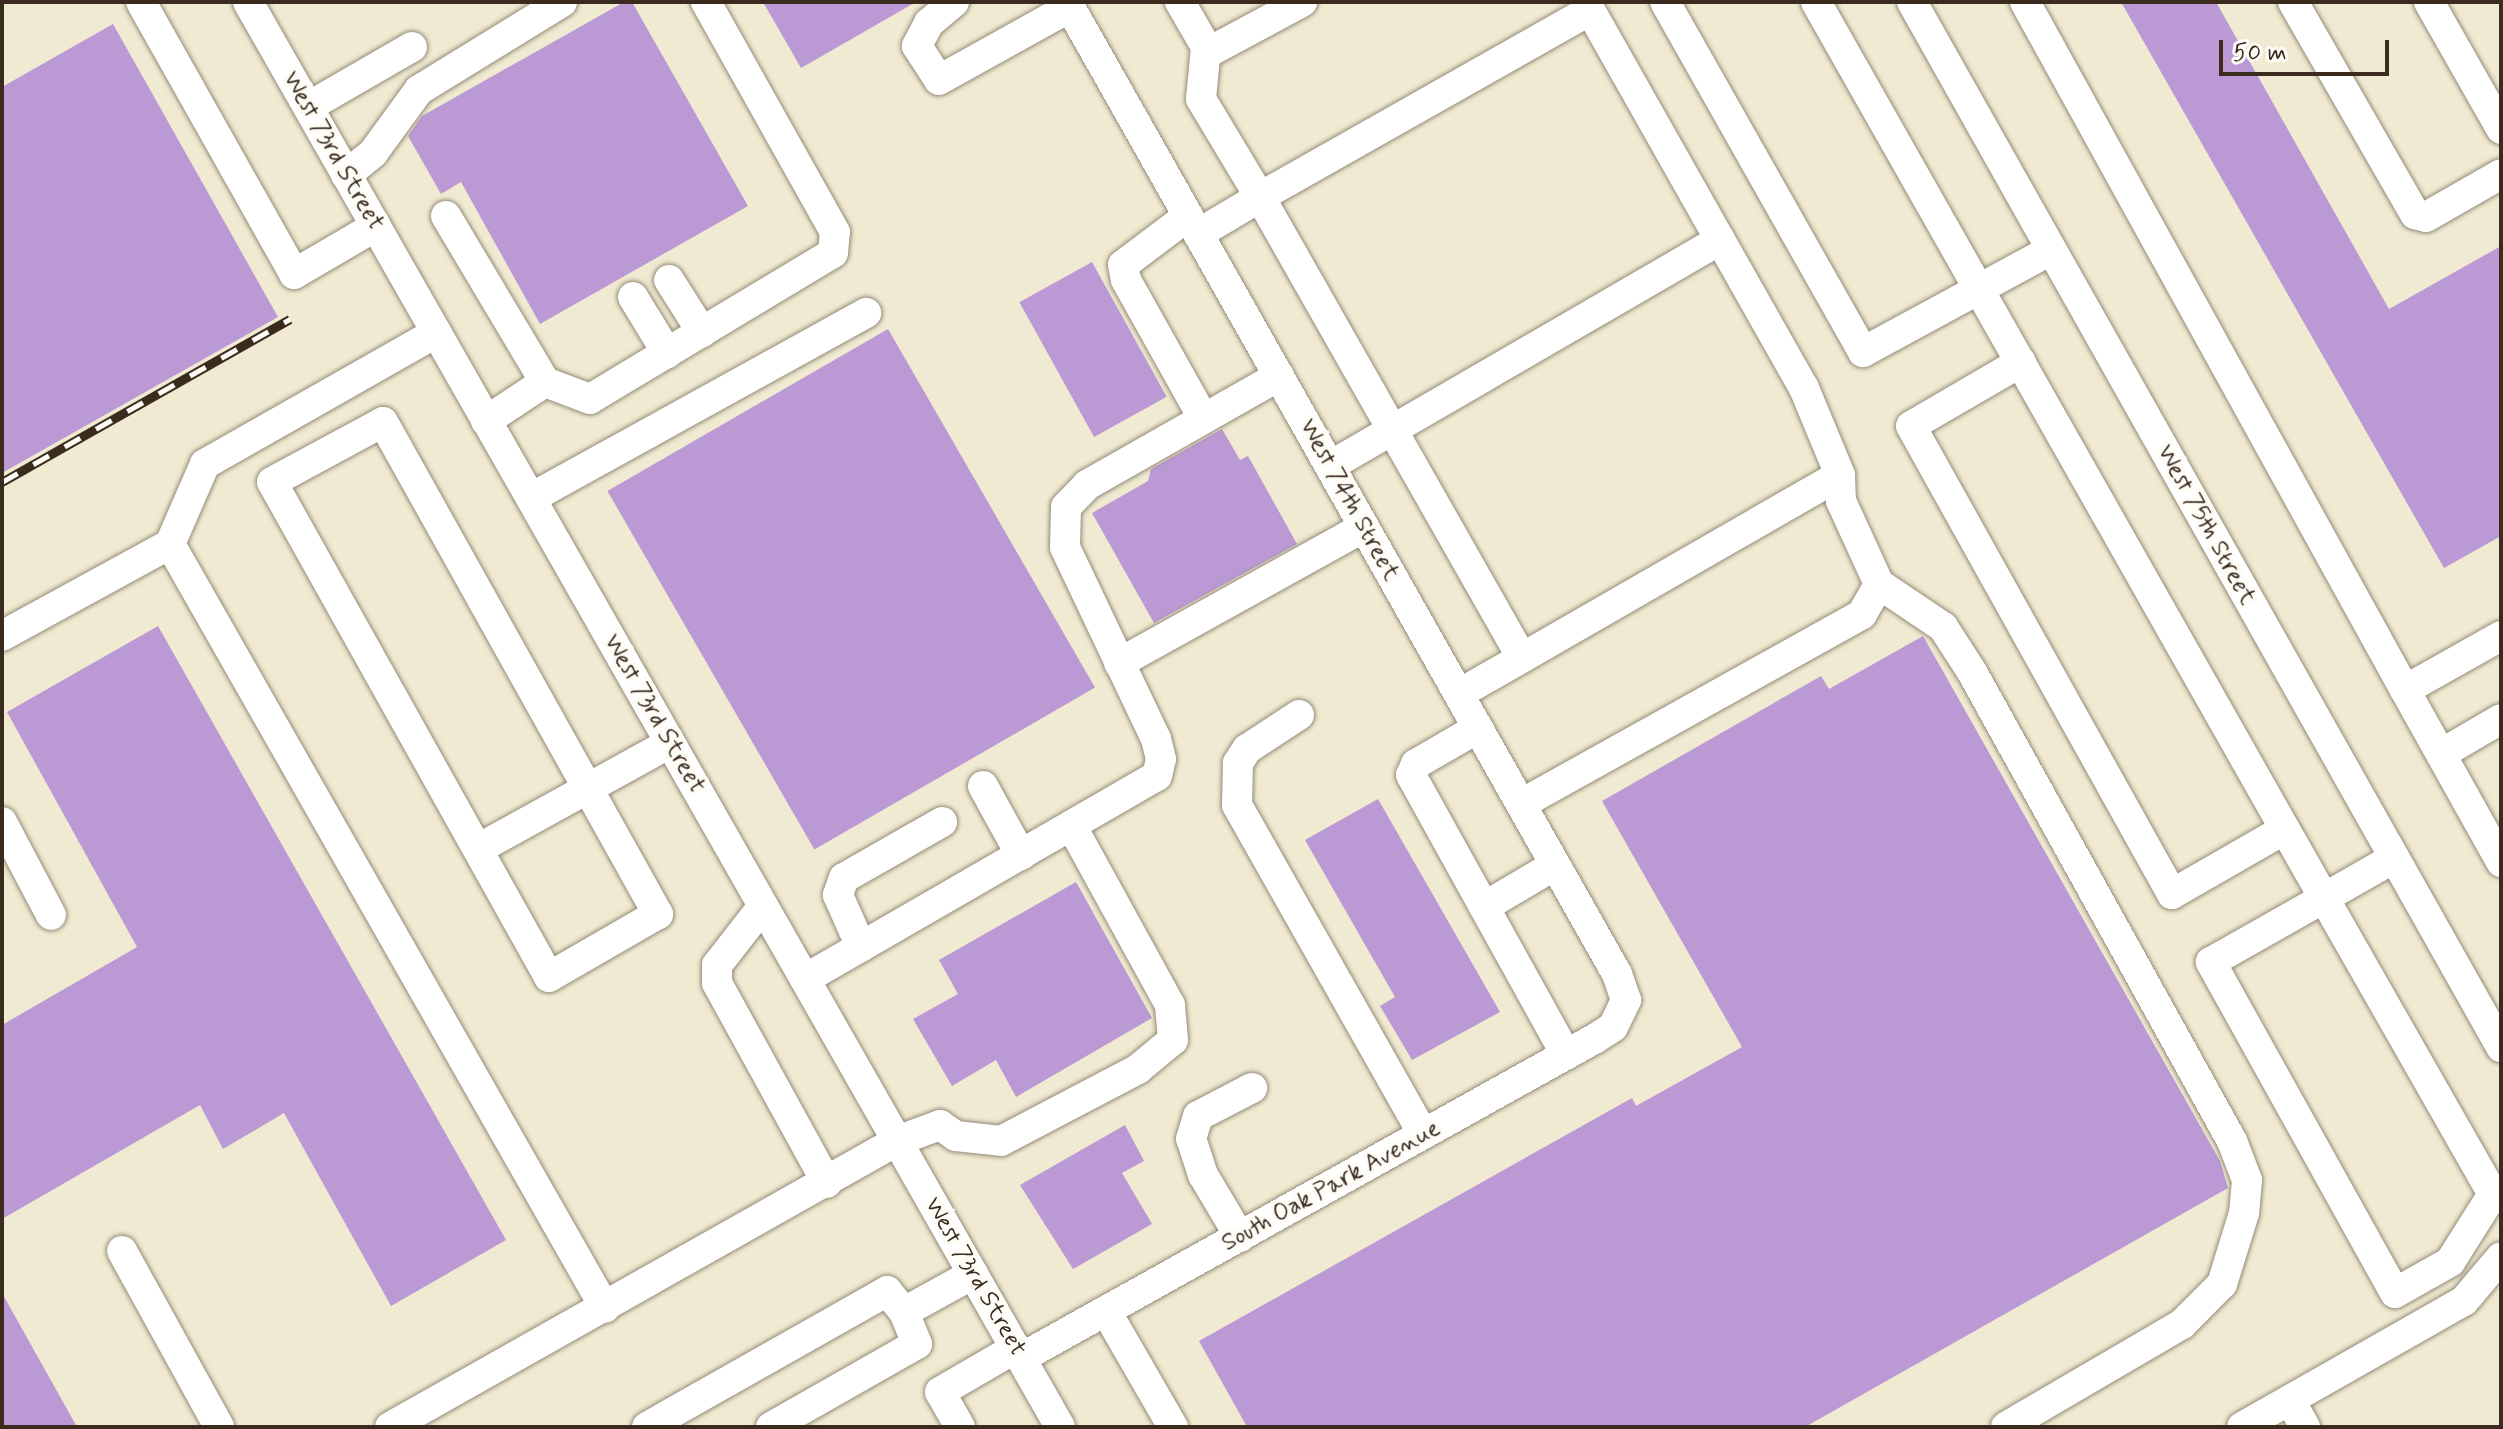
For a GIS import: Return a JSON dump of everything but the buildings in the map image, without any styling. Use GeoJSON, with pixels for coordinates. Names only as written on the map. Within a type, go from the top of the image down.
{"type":"FeatureCollection","features":[{"type":"Feature","properties":{"kind":"street"},"geometry":{"type":"LineString","coordinates":[[141,2],[294,274],[376,226]]}},
{"type":"Feature","properties":{"kind":"street","name":"West 73rd Street"},"geometry":{"type":"LineString","coordinates":[[248,2],[1018,1353],[1056,1426]]}},
{"type":"Feature","properties":{"kind":"street"},"geometry":{"type":"LineString","coordinates":[[346,175],[373,153],[419,90],[562,2]]}},
{"type":"Feature","properties":{"kind":"street"},"geometry":{"type":"LineString","coordinates":[[446,216],[545,382],[590,399],[833,253],[835,232],[706,2]]}},
{"type":"Feature","properties":{"kind":"street"},"geometry":{"type":"LineString","coordinates":[[954,2],[929,23],[917,46],[939,80],[1069,4]]}},
{"type":"Feature","properties":{"kind":"street"},"geometry":{"type":"LineString","coordinates":[[1180,2],[1209,52],[1302,2]]}},
{"type":"Feature","properties":{"kind":"street"},"geometry":{"type":"LineString","coordinates":[[1665,2],[1863,352],[2051,250]]}},
{"type":"Feature","properties":{"kind":"street"},"geometry":{"type":"LineString","coordinates":[[1816,2],[1980,289],[2324,898],[2493,1194],[2450,1262],[2395,1293],[2211,962],[2324,898],[2394,858]]}},
{"type":"Feature","properties":{"kind":"street"},"geometry":{"type":"LineString","coordinates":[[2025,2],[2441,754],[2493,830],[2501,862]]}},
{"type":"Feature","properties":{"kind":"street"},"geometry":{"type":"LineString","coordinates":[[2293,2],[2415,214],[2426,217],[2501,174]]}},
{"type":"Feature","properties":{"kind":"street"},"geometry":{"type":"LineString","coordinates":[[2429,2],[2501,129]]}},
{"type":"Feature","properties":{"kind":"street","name":"West 74th Street"},"geometry":{"type":"LineString","coordinates":[[1069,4],[1617,974],[1626,1000]]}},
{"type":"Feature","properties":{"kind":"street","name":"West 75th Street"},"geometry":{"type":"LineString","coordinates":[[1927,6],[2051,250],[2501,1047]]}},
{"type":"Feature","properties":{"kind":"street"},"geometry":{"type":"LineString","coordinates":[[1203,418],[1126,280],[1123,265],[1193,225],[1260,197],[1590,10],[1804,388],[1840,475],[1841,501],[1879,584],[1943,627],[1972,672],[2232,1141],[2247,1180],[2244,1213],[2222,1284],[2182,1324],[2006,1427]]}},
{"type":"Feature","properties":{"kind":"street"},"geometry":{"type":"LineString","coordinates":[[308,107],[412,47]]}},
{"type":"Feature","properties":{"kind":"street"},"geometry":{"type":"LineString","coordinates":[[1206,47],[1201,99],[1522,658]]}},
{"type":"Feature","properties":{"kind":"street"},"geometry":{"type":"LineString","coordinates":[[1330,466],[1720,240]]}},
{"type":"Feature","properties":{"kind":"street"},"geometry":{"type":"LineString","coordinates":[[669,280],[702,332]]}},
{"type":"Feature","properties":{"kind":"street"},"geometry":{"type":"LineString","coordinates":[[633,297],[667,353]]}},
{"type":"Feature","properties":{"kind":"street"},"geometry":{"type":"LineString","coordinates":[[531,498],[866,313]]}},
{"type":"Feature","properties":{"kind":"street"},"geometry":{"type":"LineString","coordinates":[[2,636],[170,544],[205,464],[436,333]]}},
{"type":"Feature","properties":{"kind":"street"},"geometry":{"type":"LineString","coordinates":[[2021,362],[1911,426],[2172,894],[2285,829]]}},
{"type":"Feature","properties":{"kind":"street"},"geometry":{"type":"LineString","coordinates":[[805,979],[1157,776],[1161,759],[1156,739],[1065,547],[1066,507],[1087,485],[1279,376]]}},
{"type":"Feature","properties":{"kind":"street"},"geometry":{"type":"LineString","coordinates":[[486,421],[545,382]]}},
{"type":"Feature","properties":{"kind":"street"},"geometry":{"type":"LineString","coordinates":[[383,422],[588,789],[658,914],[549,977],[272,482],[383,422]]}},
{"type":"Feature","properties":{"kind":"street"},"geometry":{"type":"LineString","coordinates":[[1459,694],[1840,475]]}},
{"type":"Feature","properties":{"kind":"street"},"geometry":{"type":"LineString","coordinates":[[1119,663],[1364,527]]}},
{"type":"Feature","properties":{"kind":"street"},"geometry":{"type":"LineString","coordinates":[[170,544],[605,1308]]}},
{"type":"Feature","properties":{"kind":"street"},"geometry":{"type":"LineString","coordinates":[[1521,804],[1862,614],[1879,584]]}},
{"type":"Feature","properties":{"kind":"street"},"geometry":{"type":"LineString","coordinates":[[2405,690],[2501,636]]}},
{"type":"Feature","properties":{"kind":"street"},"geometry":{"type":"LineString","coordinates":[[1299,715],[1247,749],[1238,763],[1237,805],[1423,1134]]}},
{"type":"Feature","properties":{"kind":"street"},"geometry":{"type":"LineString","coordinates":[[2441,754],[2501,719]]}},
{"type":"Feature","properties":{"kind":"street"},"geometry":{"type":"LineString","coordinates":[[1478,728],[1416,764],[1411,775],[1566,1055]]}},
{"type":"Feature","properties":{"kind":"street"},"geometry":{"type":"LineString","coordinates":[[478,849],[670,743]]}},
{"type":"Feature","properties":{"kind":"street"},"geometry":{"type":"LineString","coordinates":[[983,786],[1021,855]]}},
{"type":"Feature","properties":{"kind":"street"},"geometry":{"type":"LineString","coordinates":[[2,822],[51,915]]}},
{"type":"Feature","properties":{"kind":"street"},"geometry":{"type":"LineString","coordinates":[[861,947],[838,895],[844,878],[942,822]]}},
{"type":"Feature","properties":{"kind":"street"},"geometry":{"type":"LineString","coordinates":[[390,1427],[897,1141],[940,1125],[956,1136],[1001,1141],[1138,1069],[1173,1040],[1170,1005],[1071,825]]}},
{"type":"Feature","properties":{"kind":"street"},"geometry":{"type":"LineString","coordinates":[[1484,907],[1555,865]]}},
{"type":"Feature","properties":{"kind":"street"},"geometry":{"type":"LineString","coordinates":[[763,906],[717,965],[717,983],[827,1183]]}},
{"type":"Feature","properties":{"kind":"street","name":"South Oak Park Avenue"},"geometry":{"type":"LineString","coordinates":[[960,1427],[940,1392],[1106,1311],[1566,1055],[1613,1027],[1626,1000]]}},
{"type":"Feature","properties":{"kind":"street"},"geometry":{"type":"LineString","coordinates":[[1240,1237],[1203,1175],[1191,1139],[1198,1116],[1252,1088]]}},
{"type":"Feature","properties":{"kind":"street"},"geometry":{"type":"LineString","coordinates":[[122,1251],[219,1427]]}},
{"type":"Feature","properties":{"kind":"street"},"geometry":{"type":"LineString","coordinates":[[2242,1427],[2464,1301],[2501,1257]]}},
{"type":"Feature","properties":{"kind":"street"},"geometry":{"type":"LineString","coordinates":[[904,1312],[973,1274]]}},
{"type":"Feature","properties":{"kind":"street"},"geometry":{"type":"LineString","coordinates":[[647,1427],[887,1291],[904,1312],[917,1344],[771,1427]]}},
{"type":"Feature","properties":{"kind":"street"},"geometry":{"type":"LineString","coordinates":[[1106,1311],[1173,1427]]}},
{"type":"Feature","properties":{"kind":"street"},"geometry":{"type":"LineString","coordinates":[[2290,1400],[2305,1427]]}},
{"type":"Feature","properties":{"kind":"railway"},"geometry":{"type":"LineString","coordinates":[[2,482],[290,319]]}}]}
